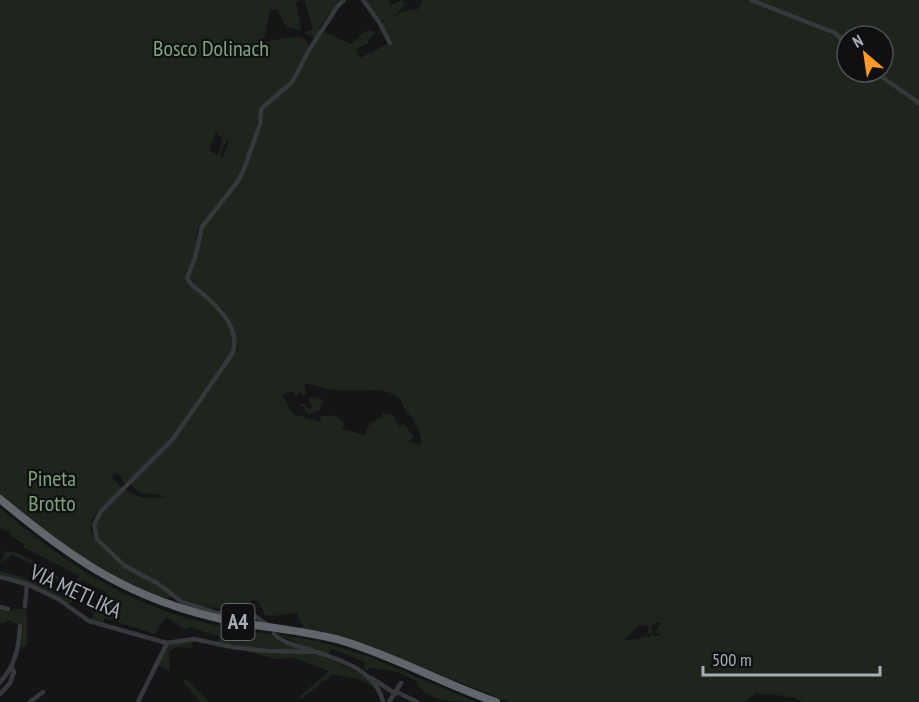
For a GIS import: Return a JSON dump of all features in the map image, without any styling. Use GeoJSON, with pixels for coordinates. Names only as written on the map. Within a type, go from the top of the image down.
{"type":"FeatureCollection","features":[{"type":"Feature","properties":{"kind":"highway","name":"A4"},"geometry":{"type":"LineString","coordinates":[[0,499],[68,553],[102,574],[146,596],[209,616],[313,634],[356,645],[496,702]]}},
{"type":"Feature","properties":{"kind":"highway","name":"A4"},"geometry":{"type":"LineString","coordinates":[[0,503],[71,560],[99,578],[144,599],[209,620],[346,646],[393,662],[484,702]]}},
{"type":"Feature","properties":{"kind":"street"},"geometry":{"type":"LineString","coordinates":[[266,624],[255,616],[223,614],[190,605],[158,583],[124,566],[97,539],[94,525],[101,511],[173,440],[233,350],[234,340],[224,314],[191,284],[187,275],[195,258],[202,227],[244,170],[260,124],[261,109],[292,82],[318,36],[344,0]]}},
{"type":"Feature","properties":{"kind":"street"},"geometry":{"type":"LineString","coordinates":[[363,0],[390,42]]}},
{"type":"Feature","properties":{"kind":"street"},"geometry":{"type":"LineString","coordinates":[[751,0],[835,33]]}},
{"type":"Feature","properties":{"kind":"street"},"geometry":{"type":"LineString","coordinates":[[892,84],[919,103]]}},
{"type":"Feature","properties":{"kind":"street","name":"VIA METLIKA"},"geometry":{"type":"LineString","coordinates":[[0,577],[27,584],[58,599],[89,621],[166,643],[194,639],[250,649],[314,652]]}},
{"type":"Feature","properties":{"kind":"street"},"geometry":{"type":"LineString","coordinates":[[25,606],[27,584]]}},
{"type":"Feature","properties":{"kind":"street"},"geometry":{"type":"LineString","coordinates":[[0,607],[8,609]]}},
{"type":"Feature","properties":{"kind":"street"},"geometry":{"type":"LineString","coordinates":[[0,682],[12,668],[20,626]]}},
{"type":"Feature","properties":{"kind":"street"},"geometry":{"type":"LineString","coordinates":[[274,634],[281,640],[364,672],[396,693],[417,702]]}},
{"type":"Feature","properties":{"kind":"street"},"geometry":{"type":"LineString","coordinates":[[138,702],[166,643]]}},
{"type":"Feature","properties":{"kind":"street"},"geometry":{"type":"LineString","coordinates":[[17,651],[26,650]]}},
{"type":"Feature","properties":{"kind":"street"},"geometry":{"type":"LineString","coordinates":[[0,694],[10,683],[14,672],[12,668]]}},
{"type":"Feature","properties":{"kind":"street"},"geometry":{"type":"LineString","coordinates":[[371,678],[379,689],[383,702]]}},
{"type":"Feature","properties":{"kind":"street"},"geometry":{"type":"LineString","coordinates":[[389,702],[401,683]]}},
{"type":"Feature","properties":{"kind":"street"},"geometry":{"type":"LineString","coordinates":[[30,702],[43,692]]}},
{"type":"Feature","properties":{"kind":"green space"},"geometry":{"type":"Polygon","coordinates":[[[0,0],[302,0],[296,2],[301,30],[286,27],[277,9],[270,10],[263,43],[298,37],[305,39],[309,45],[290,81],[261,107],[253,141],[238,178],[201,225],[197,232],[194,262],[186,275],[182,274],[186,276],[189,284],[196,291],[222,314],[232,337],[231,353],[173,438],[126,484],[121,480],[123,477],[114,473],[112,477],[122,488],[100,509],[91,524],[92,533],[110,553],[137,574],[172,595],[168,599],[144,591],[100,569],[59,541],[0,495],[0,0]],[[216,132],[209,150],[217,155],[220,149],[223,149],[220,156],[223,157],[229,141],[226,140],[224,148],[221,148],[222,139],[216,132]]]}},
{"type":"Feature","properties":{"kind":"green space"},"geometry":{"type":"Polygon","coordinates":[[[304,0],[342,0],[318,27],[320,29],[314,38],[304,32],[313,29],[304,0]]]}},
{"type":"Feature","properties":{"kind":"green space"},"geometry":{"type":"Polygon","coordinates":[[[365,0],[388,0],[391,5],[402,0],[405,5],[395,16],[404,11],[418,9],[423,0],[919,0],[919,702],[802,702],[792,697],[756,693],[744,702],[509,702],[384,652],[315,630],[297,628],[304,627],[298,618],[298,613],[265,615],[259,602],[253,600],[241,607],[236,605],[221,608],[206,607],[185,600],[136,571],[106,545],[98,533],[96,523],[108,504],[125,488],[134,495],[144,498],[166,496],[141,493],[131,486],[132,482],[174,440],[234,351],[238,350],[225,311],[189,278],[203,225],[238,181],[260,124],[261,112],[292,82],[323,31],[351,44],[364,32],[372,30],[375,33],[368,40],[369,43],[356,49],[360,58],[370,53],[371,55],[389,43],[378,24],[385,20],[378,20],[365,0]],[[304,385],[305,395],[302,395],[301,390],[296,396],[292,391],[282,395],[293,414],[320,422],[321,416],[334,416],[345,425],[342,429],[366,435],[369,426],[382,416],[382,413],[393,415],[399,427],[403,423],[414,437],[409,442],[421,445],[417,427],[397,396],[376,390],[337,390],[304,385]],[[657,622],[651,626],[652,633],[647,633],[649,626],[639,625],[624,640],[639,639],[645,636],[649,638],[653,633],[654,636],[660,635],[655,632],[661,623],[657,622]]]}},
{"type":"Feature","properties":{"kind":"green space"},"geometry":{"type":"Polygon","coordinates":[[[317,396],[325,402],[320,404],[321,409],[308,415],[303,406],[300,407],[299,404],[304,404],[310,410],[312,407],[308,399],[310,397],[316,399],[317,396]]]}},
{"type":"Feature","properties":{"kind":"green space"},"geometry":{"type":"Polygon","coordinates":[[[0,508],[70,562],[119,591],[173,614],[202,622],[270,634],[280,643],[306,651],[274,650],[218,643],[219,636],[192,627],[185,629],[166,617],[155,634],[105,618],[102,624],[91,619],[94,614],[85,608],[95,613],[106,592],[82,580],[72,598],[78,603],[73,600],[69,605],[28,583],[0,575],[0,571],[25,578],[64,598],[70,588],[35,565],[12,555],[0,563],[6,551],[32,560],[74,585],[80,576],[23,547],[24,544],[12,537],[10,532],[0,528],[0,508]]]}},
{"type":"Feature","properties":{"kind":"green space"},"geometry":{"type":"Polygon","coordinates":[[[27,609],[27,648],[26,646],[20,647],[23,626],[7,620],[6,623],[0,623],[0,610],[27,609]]]}},
{"type":"Feature","properties":{"kind":"green space"},"geometry":{"type":"Polygon","coordinates":[[[276,634],[318,641],[365,655],[476,702],[450,701],[433,697],[420,688],[416,681],[397,672],[370,667],[367,671],[363,668],[365,662],[331,649],[328,656],[276,634]]]}},
{"type":"Feature","properties":{"kind":"green space"},"geometry":{"type":"Polygon","coordinates":[[[193,641],[191,649],[178,647],[169,653],[170,671],[160,666],[157,667],[167,645],[193,641]]]}},
{"type":"Feature","properties":{"kind":"green space"},"geometry":{"type":"Polygon","coordinates":[[[243,650],[319,655],[367,676],[375,689],[362,680],[333,674],[301,699],[299,697],[329,671],[295,658],[274,659],[243,650]]]}},
{"type":"Feature","properties":{"kind":"green space"},"geometry":{"type":"Polygon","coordinates":[[[186,679],[209,702],[200,702],[183,682],[186,679]]]}},
{"type":"Feature","properties":{"kind":"park label","name":"Bosco Dolinach"},"geometry":{"type":"Point","coordinates":[211,48]}},
{"type":"Feature","properties":{"kind":"park label","name":"Pineta Brotto"},"geometry":{"type":"Point","coordinates":[52,490]}}]}
